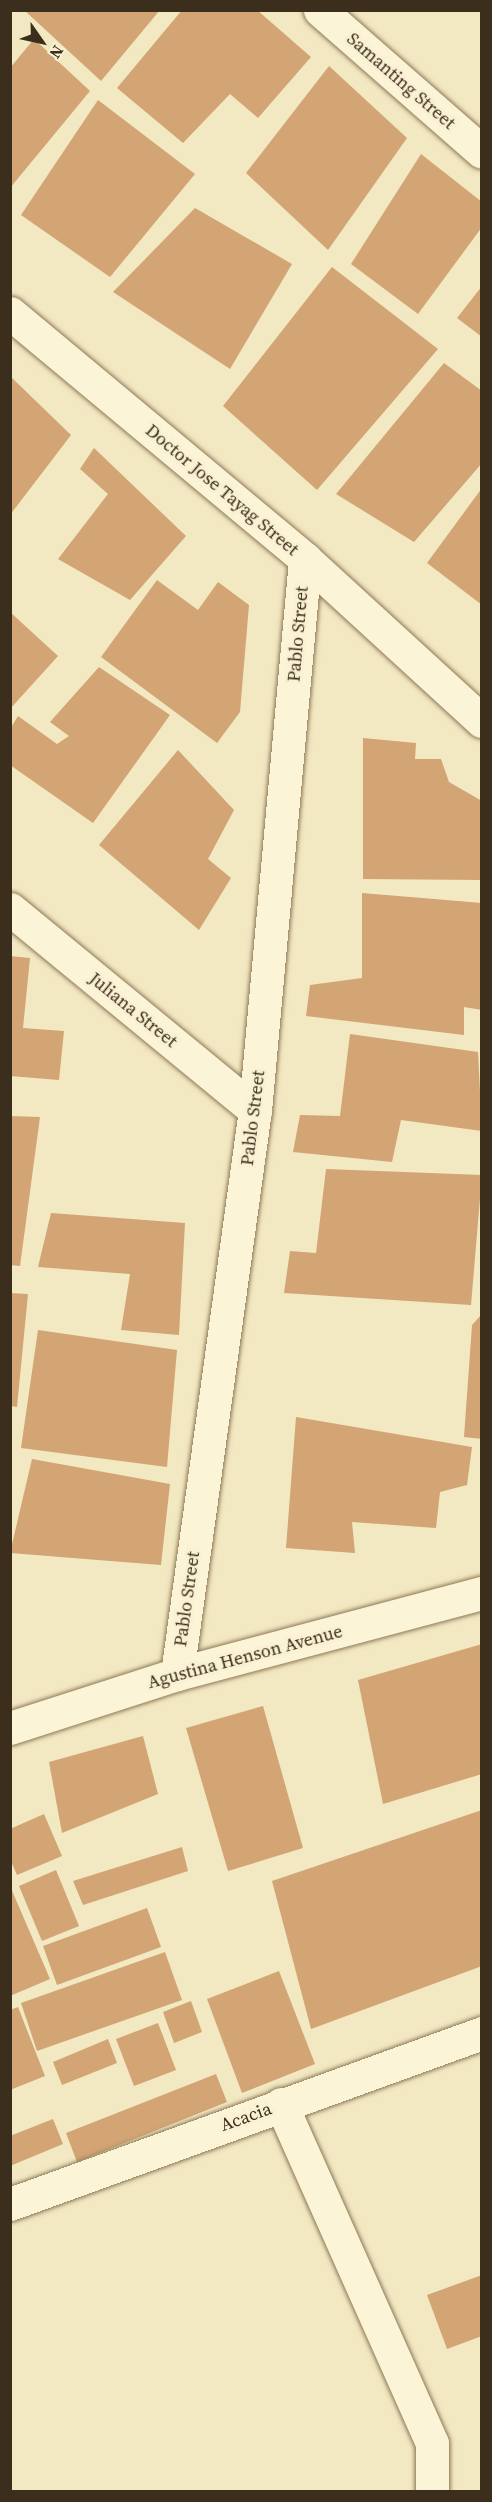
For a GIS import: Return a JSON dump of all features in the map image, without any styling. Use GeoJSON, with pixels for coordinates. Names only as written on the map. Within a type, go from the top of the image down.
{"type":"FeatureCollection","features":[{"type":"Feature","properties":{"kind":"street","name":"Samanting Street"},"geometry":{"type":"LineString","coordinates":[[320,10],[482,152]]}},
{"type":"Feature","properties":{"kind":"street","name":"Doctor Jose Tayag Street"},"geometry":{"type":"LineString","coordinates":[[10,313],[305,559],[482,721]]}},
{"type":"Feature","properties":{"kind":"street","name":"Pablo Street"},"geometry":{"type":"LineString","coordinates":[[177,1674],[255,1110],[305,559]]}},
{"type":"Feature","properties":{"kind":"street","name":"Juliana Street"},"geometry":{"type":"LineString","coordinates":[[10,909],[255,1110]]}},
{"type":"Feature","properties":{"kind":"street","name":"Agustina Henson Avenue"},"geometry":{"type":"LineString","coordinates":[[10,1728],[177,1674],[482,1593]]}},
{"type":"Feature","properties":{"kind":"street","name":"Acacia"},"geometry":{"type":"LineString","coordinates":[[10,2204],[482,2033]]}},
{"type":"Feature","properties":{"kind":"street"},"geometry":{"type":"LineString","coordinates":[[281,2104],[432,2443],[432,2492]]}},
{"type":"Feature","properties":{"kind":"building"},"geometry":{"type":"Polygon","coordinates":[[[24,10],[160,10],[101,81],[24,10]]]}},
{"type":"Feature","properties":{"kind":"building"},"geometry":{"type":"Polygon","coordinates":[[[182,10],[257,10],[311,57],[258,118],[230,94],[183,143],[117,88],[182,10]]]}},
{"type":"Feature","properties":{"kind":"building"},"geometry":{"type":"Polygon","coordinates":[[[34,39],[90,91],[10,188],[10,68],[34,39]]]}},
{"type":"Feature","properties":{"kind":"building"},"geometry":{"type":"Polygon","coordinates":[[[329,66],[407,138],[328,250],[246,173],[329,66]]]}},
{"type":"Feature","properties":{"kind":"building"},"geometry":{"type":"Polygon","coordinates":[[[98,100],[195,174],[110,277],[21,215],[98,100]]]}},
{"type":"Feature","properties":{"kind":"building"},"geometry":{"type":"Polygon","coordinates":[[[421,154],[482,202],[482,227],[418,314],[351,264],[421,154]]]}},
{"type":"Feature","properties":{"kind":"building"},"geometry":{"type":"Polygon","coordinates":[[[195,208],[292,264],[230,369],[113,292],[195,208]]]}},
{"type":"Feature","properties":{"kind":"building"},"geometry":{"type":"Polygon","coordinates":[[[332,267],[438,349],[317,490],[223,406],[332,267]]]}},
{"type":"Feature","properties":{"kind":"building"},"geometry":{"type":"Polygon","coordinates":[[[482,286],[482,337],[457,318],[482,286]]]}},
{"type":"Feature","properties":{"kind":"building"},"geometry":{"type":"Polygon","coordinates":[[[444,363],[482,391],[482,463],[414,542],[336,494],[444,363]]]}},
{"type":"Feature","properties":{"kind":"building"},"geometry":{"type":"Polygon","coordinates":[[[10,376],[71,435],[10,515],[10,376]]]}},
{"type":"Feature","properties":{"kind":"building"},"geometry":{"type":"Polygon","coordinates":[[[94,448],[186,536],[130,600],[58,559],[108,494],[80,469],[94,448]]]}},
{"type":"Feature","properties":{"kind":"building"},"geometry":{"type":"Polygon","coordinates":[[[482,488],[482,605],[427,563],[482,488]]]}},
{"type":"Feature","properties":{"kind":"building"},"geometry":{"type":"Polygon","coordinates":[[[157,580],[198,610],[218,582],[249,605],[240,712],[217,743],[101,657],[157,580]]]}},
{"type":"Feature","properties":{"kind":"building"},"geometry":{"type":"Polygon","coordinates":[[[10,612],[58,656],[10,709],[10,612]]]}},
{"type":"Feature","properties":{"kind":"building"},"geometry":{"type":"Polygon","coordinates":[[[99,667],[170,715],[93,823],[10,765],[10,729],[18,716],[57,744],[69,736],[50,722],[99,667]]]}},
{"type":"Feature","properties":{"kind":"building"},"geometry":{"type":"Polygon","coordinates":[[[363,738],[416,743],[415,759],[441,759],[449,782],[482,801],[482,880],[363,879],[363,738]]]}},
{"type":"Feature","properties":{"kind":"building"},"geometry":{"type":"Polygon","coordinates":[[[178,750],[234,810],[208,859],[231,878],[199,930],[99,845],[178,750]]]}},
{"type":"Feature","properties":{"kind":"building"},"geometry":{"type":"Polygon","coordinates":[[[362,893],[482,903],[482,1010],[464,1007],[464,1035],[306,1016],[310,985],[362,978],[362,893]]]}},
{"type":"Feature","properties":{"kind":"building"},"geometry":{"type":"Polygon","coordinates":[[[10,956],[30,958],[23,1028],[64,1031],[59,1080],[10,1076],[10,956]]]}},
{"type":"Feature","properties":{"kind":"building"},"geometry":{"type":"Polygon","coordinates":[[[350,1034],[478,1052],[482,1131],[401,1120],[392,1162],[293,1152],[300,1115],[340,1116],[350,1034]]]}},
{"type":"Feature","properties":{"kind":"building"},"geometry":{"type":"Polygon","coordinates":[[[10,1116],[40,1117],[20,1266],[10,1265],[10,1116]]]}},
{"type":"Feature","properties":{"kind":"building"},"geometry":{"type":"Polygon","coordinates":[[[326,1169],[482,1175],[471,1305],[284,1293],[290,1251],[316,1253],[326,1169]]]}},
{"type":"Feature","properties":{"kind":"building"},"geometry":{"type":"Polygon","coordinates":[[[51,1213],[185,1223],[179,1335],[121,1330],[130,1274],[38,1267],[51,1213]]]}},
{"type":"Feature","properties":{"kind":"building"},"geometry":{"type":"Polygon","coordinates":[[[10,1293],[28,1294],[17,1407],[10,1406],[10,1293]]]}},
{"type":"Feature","properties":{"kind":"building"},"geometry":{"type":"Polygon","coordinates":[[[482,1314],[482,1439],[464,1437],[472,1325],[482,1314]]]}},
{"type":"Feature","properties":{"kind":"building"},"geometry":{"type":"Polygon","coordinates":[[[38,1330],[177,1350],[167,1467],[21,1448],[38,1330]]]}},
{"type":"Feature","properties":{"kind":"building"},"geometry":{"type":"Polygon","coordinates":[[[296,1417],[472,1447],[467,1485],[440,1492],[436,1528],[352,1522],[355,1553],[286,1548],[296,1417]]]}},
{"type":"Feature","properties":{"kind":"building"},"geometry":{"type":"Polygon","coordinates":[[[32,1459],[170,1484],[161,1565],[10,1553],[32,1459]]]}},
{"type":"Feature","properties":{"kind":"building"},"geometry":{"type":"Polygon","coordinates":[[[482,1644],[482,1774],[383,1804],[358,1680],[482,1644]]]}},
{"type":"Feature","properties":{"kind":"building"},"geometry":{"type":"Polygon","coordinates":[[[263,1706],[303,1848],[228,1871],[186,1728],[263,1706]]]}},
{"type":"Feature","properties":{"kind":"building"},"geometry":{"type":"Polygon","coordinates":[[[143,1736],[158,1794],[62,1833],[49,1762],[143,1736]]]}},
{"type":"Feature","properties":{"kind":"building"},"geometry":{"type":"Polygon","coordinates":[[[482,1810],[482,1966],[311,2029],[272,1881],[482,1810]]]}},
{"type":"Feature","properties":{"kind":"building"},"geometry":{"type":"Polygon","coordinates":[[[44,1814],[62,1856],[17,1875],[10,1859],[10,1829],[44,1814]]]}},
{"type":"Feature","properties":{"kind":"building"},"geometry":{"type":"Polygon","coordinates":[[[182,1847],[188,1871],[83,1905],[73,1881],[182,1847]]]}},
{"type":"Feature","properties":{"kind":"building"},"geometry":{"type":"Polygon","coordinates":[[[56,1870],[79,1926],[42,1941],[19,1886],[56,1870]]]}},
{"type":"Feature","properties":{"kind":"building"},"geometry":{"type":"Polygon","coordinates":[[[10,1886],[50,1979],[10,1996],[10,1886]]]}},
{"type":"Feature","properties":{"kind":"building"},"geometry":{"type":"Polygon","coordinates":[[[147,1908],[161,1947],[57,1985],[43,1946],[147,1908]]]}},
{"type":"Feature","properties":{"kind":"building"},"geometry":{"type":"Polygon","coordinates":[[[165,1952],[182,2000],[37,2051],[21,2003],[165,1952]]]}},
{"type":"Feature","properties":{"kind":"building"},"geometry":{"type":"Polygon","coordinates":[[[279,1971],[315,2064],[242,2093],[207,1999],[279,1971]]]}},
{"type":"Feature","properties":{"kind":"building"},"geometry":{"type":"Polygon","coordinates":[[[191,2001],[202,2032],[174,2043],[163,2012],[191,2001]]]}},
{"type":"Feature","properties":{"kind":"building"},"geometry":{"type":"Polygon","coordinates":[[[18,2007],[45,2076],[10,2090],[10,2010],[18,2007]]]}},
{"type":"Feature","properties":{"kind":"building"},"geometry":{"type":"Polygon","coordinates":[[[158,2023],[176,2070],[134,2086],[116,2039],[158,2023]]]}},
{"type":"Feature","properties":{"kind":"building"},"geometry":{"type":"Polygon","coordinates":[[[108,2039],[117,2063],[62,2085],[53,2062],[108,2039]]]}},
{"type":"Feature","properties":{"kind":"building"},"geometry":{"type":"Polygon","coordinates":[[[216,2074],[227,2102],[77,2162],[66,2133],[216,2074]]]}},
{"type":"Feature","properties":{"kind":"building"},"geometry":{"type":"Polygon","coordinates":[[[53,2119],[63,2144],[10,2166],[10,2136],[53,2119]]]}},
{"type":"Feature","properties":{"kind":"building"},"geometry":{"type":"Polygon","coordinates":[[[482,2275],[482,2336],[447,2349],[427,2295],[482,2275]]]}}]}
